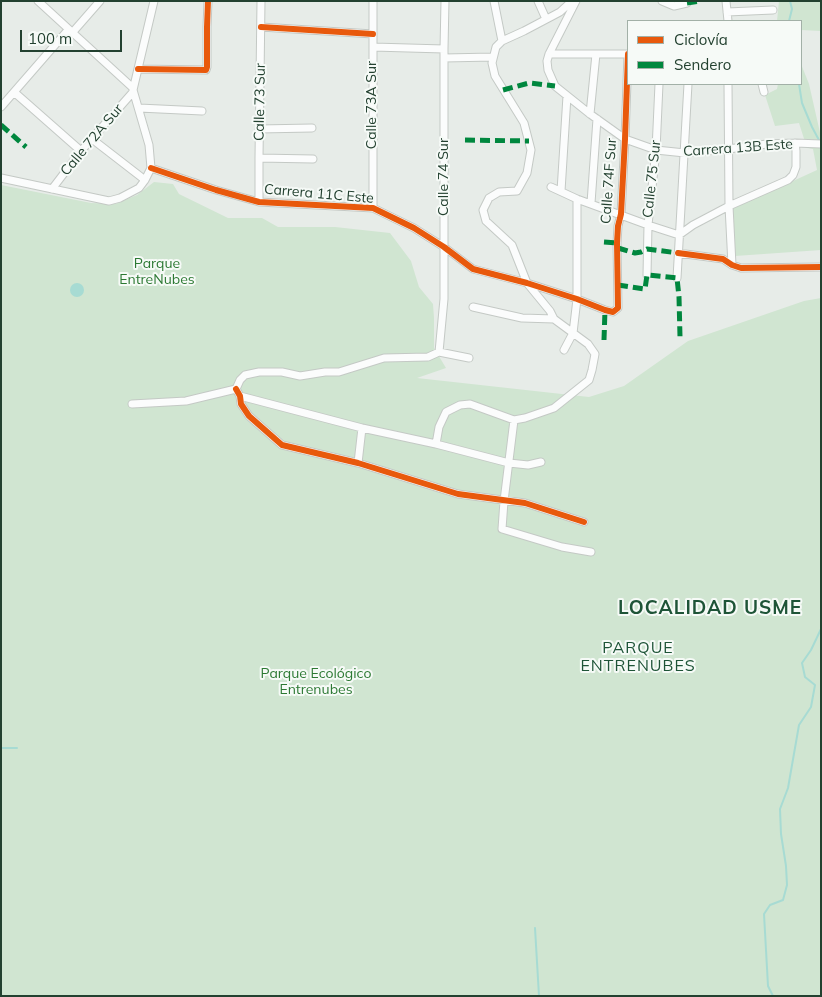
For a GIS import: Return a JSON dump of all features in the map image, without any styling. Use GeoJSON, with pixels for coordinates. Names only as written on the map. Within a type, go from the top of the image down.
{"type":"FeatureCollection","features":[{"type":"Feature","properties":{"kind":"street"},"geometry":{"type":"LineString","coordinates":[[1,178],[109,200],[120,198],[138,188],[146,180],[152,168],[149,145],[133,90],[38,1]]}},
{"type":"Feature","properties":{"kind":"street"},"geometry":{"type":"LineString","coordinates":[[1,107],[100,1]]}},
{"type":"Feature","properties":{"kind":"street","name":"Calle 72A Sur"},"geometry":{"type":"LineString","coordinates":[[52,189],[81,151],[133,90],[154,1]]}},
{"type":"Feature","properties":{"kind":"street"},"geometry":{"type":"LineString","coordinates":[[138,69],[204,71],[207,67],[208,1]]}},
{"type":"Feature","properties":{"kind":"street","name":"Calle 73 Sur"},"geometry":{"type":"LineString","coordinates":[[259,202],[261,1]]}},
{"type":"Feature","properties":{"kind":"street","name":"Calle 73A Sur"},"geometry":{"type":"LineString","coordinates":[[373,1],[373,208]]}},
{"type":"Feature","properties":{"kind":"street","name":"Calle 74 Sur"},"geometry":{"type":"LineString","coordinates":[[438,352],[444,299],[445,1]]}},
{"type":"Feature","properties":{"kind":"street"},"geometry":{"type":"LineString","coordinates":[[494,1],[502,40]]}},
{"type":"Feature","properties":{"kind":"street"},"geometry":{"type":"LineString","coordinates":[[538,1],[546,19]]}},
{"type":"Feature","properties":{"kind":"street"},"geometry":{"type":"LineString","coordinates":[[436,444],[439,427],[446,412],[460,405],[470,404],[514,420],[554,408],[588,380],[592,370],[595,354],[588,344],[554,319],[550,311],[527,283],[512,245],[486,220],[483,210],[489,198],[499,192],[517,190],[527,173],[532,150],[524,123],[495,76],[492,63],[496,48],[502,40],[560,12],[574,1]]}},
{"type":"Feature","properties":{"kind":"street"},"geometry":{"type":"LineString","coordinates":[[574,1],[549,54],[627,54]]}},
{"type":"Feature","properties":{"kind":"street"},"geometry":{"type":"LineString","coordinates":[[662,1],[674,6],[687,2]]}},
{"type":"Feature","properties":{"kind":"street"},"geometry":{"type":"LineString","coordinates":[[726,1],[728,20]]}},
{"type":"Feature","properties":{"kind":"street"},"geometry":{"type":"LineString","coordinates":[[727,12],[773,10]]}},
{"type":"Feature","properties":{"kind":"street"},"geometry":{"type":"LineString","coordinates":[[261,27],[373,34]]}},
{"type":"Feature","properties":{"kind":"street"},"geometry":{"type":"LineString","coordinates":[[373,47],[444,49]]}},
{"type":"Feature","properties":{"kind":"street","name":"Carrera 13B Este"},"geometry":{"type":"LineString","coordinates":[[549,54],[547,61],[548,70],[555,86],[625,140],[656,150],[684,153],[728,150],[767,144],[821,144]]}},
{"type":"Feature","properties":{"kind":"street"},"geometry":{"type":"LineString","coordinates":[[590,114],[596,54]]}},
{"type":"Feature","properties":{"kind":"street"},"geometry":{"type":"LineString","coordinates":[[444,58],[493,57]]}},
{"type":"Feature","properties":{"kind":"street","name":"Calle 74F Sur"},"geometry":{"type":"LineString","coordinates":[[616,310],[618,308],[618,226],[625,140],[627,83]]}},
{"type":"Feature","properties":{"kind":"street","name":"Calle 75 Sur"},"geometry":{"type":"LineString","coordinates":[[647,275],[648,225],[656,150],[659,85]]}},
{"type":"Feature","properties":{"kind":"street"},"geometry":{"type":"LineString","coordinates":[[677,278],[688,85]]}},
{"type":"Feature","properties":{"kind":"street"},"geometry":{"type":"LineString","coordinates":[[728,85],[729,206],[732,265]]}},
{"type":"Feature","properties":{"kind":"street"},"geometry":{"type":"LineString","coordinates":[[762,85],[764,92]]}},
{"type":"Feature","properties":{"kind":"street"},"geometry":{"type":"LineString","coordinates":[[14,92],[81,151]]}},
{"type":"Feature","properties":{"kind":"street"},"geometry":{"type":"LineString","coordinates":[[562,191],[568,96]]}},
{"type":"Feature","properties":{"kind":"street"},"geometry":{"type":"LineString","coordinates":[[139,108],[202,111]]}},
{"type":"Feature","properties":{"kind":"street"},"geometry":{"type":"LineString","coordinates":[[591,203],[597,119]]}},
{"type":"Feature","properties":{"kind":"street"},"geometry":{"type":"LineString","coordinates":[[259,129],[312,128]]}},
{"type":"Feature","properties":{"kind":"street"},"geometry":{"type":"LineString","coordinates":[[92,139],[146,180]]}},
{"type":"Feature","properties":{"kind":"street"},"geometry":{"type":"LineString","coordinates":[[679,235],[693,225],[729,206],[788,180],[793,175],[796,167],[795,143]]}},
{"type":"Feature","properties":{"kind":"street"},"geometry":{"type":"LineString","coordinates":[[259,158],[313,159]]}},
{"type":"Feature","properties":{"kind":"street","name":"Carrera 11C Este"},"geometry":{"type":"LineString","coordinates":[[152,168],[216,190],[259,202],[373,208],[414,228],[444,247],[473,269],[577,298],[605,310],[613,312],[616,310]]}},
{"type":"Feature","properties":{"kind":"street"},"geometry":{"type":"LineString","coordinates":[[551,187],[577,199],[679,235]]}},
{"type":"Feature","properties":{"kind":"street"},"geometry":{"type":"LineString","coordinates":[[564,350],[573,333],[577,298],[577,199]]}},
{"type":"Feature","properties":{"kind":"street"},"geometry":{"type":"LineString","coordinates":[[678,253],[723,259],[732,265],[742,268],[821,267]]}},
{"type":"Feature","properties":{"kind":"street"},"geometry":{"type":"LineString","coordinates":[[473,307],[522,318],[554,319]]}},
{"type":"Feature","properties":{"kind":"street"},"geometry":{"type":"LineString","coordinates":[[469,358],[438,352],[428,357],[384,358],[339,372],[300,376],[282,372],[259,372],[246,375],[240,380],[238,392],[241,404],[249,416],[282,445],[358,463],[458,494],[525,503],[584,522]]}},
{"type":"Feature","properties":{"kind":"street"},"geometry":{"type":"LineString","coordinates":[[132,404],[186,401],[238,392],[362,428],[436,444],[509,463],[528,465],[541,462]]}},
{"type":"Feature","properties":{"kind":"street"},"geometry":{"type":"LineString","coordinates":[[514,420],[502,528],[562,547],[591,552]]}},
{"type":"Feature","properties":{"kind":"street"},"geometry":{"type":"LineString","coordinates":[[358,463],[362,428]]}},
{"type":"Feature","properties":{"kind":"green space"},"geometry":{"type":"Polygon","coordinates":[[[779,1],[821,1],[821,31],[802,30],[802,20],[777,20],[779,1]]]}},
{"type":"Feature","properties":{"kind":"green space"},"geometry":{"type":"Polygon","coordinates":[[[802,66],[809,84],[821,137],[821,250],[735,256],[732,209],[817,170],[813,149],[807,148],[799,123],[775,126],[765,95],[777,89],[778,85],[802,85],[802,66]]]}},
{"type":"Feature","properties":{"kind":"green space","name":"Parque Ecológico Entrenubes"},"geometry":{"type":"Polygon","coordinates":[[[154,182],[173,184],[179,194],[228,218],[262,218],[278,227],[335,227],[390,233],[411,261],[419,287],[433,304],[434,348],[446,368],[417,378],[589,397],[624,386],[688,341],[804,301],[821,298],[821,996],[1,996],[1,185],[91,203],[115,204],[137,195],[154,182]]]}},
{"type":"Feature","properties":{"kind":"water"},"geometry":{"type":"Polygon","coordinates":[[[74,283],[80,283],[84,290],[80,297],[74,297],[70,293],[70,287],[74,283]]]}},
{"type":"Feature","properties":{"kind":"waterway"},"geometry":{"type":"LineString","coordinates":[[789,20],[792,9],[790,1]]}},
{"type":"Feature","properties":{"kind":"waterway"},"geometry":{"type":"LineString","coordinates":[[799,85],[802,103],[820,142]]}},
{"type":"Feature","properties":{"kind":"waterway"},"geometry":{"type":"LineString","coordinates":[[773,996],[768,986],[764,914],[770,905],[783,900],[787,885],[780,809],[788,788],[799,725],[811,707],[815,685],[805,677],[802,663],[811,650],[821,629]]}},
{"type":"Feature","properties":{"kind":"waterway"},"geometry":{"type":"LineString","coordinates":[[1,748],[17,748]]}},
{"type":"Feature","properties":{"kind":"waterway"},"geometry":{"type":"LineString","coordinates":[[535,928],[539,996]]}},
{"type":"Feature","properties":{"kind":"marked path"},"geometry":{"type":"LineString","coordinates":[[687,3],[701,1]]}},
{"type":"Feature","properties":{"kind":"marked path"},"geometry":{"type":"LineString","coordinates":[[503,90],[529,83],[555,86]]}},
{"type":"Feature","properties":{"kind":"marked path"},"geometry":{"type":"LineString","coordinates":[[1,125],[26,147]]}},
{"type":"Feature","properties":{"kind":"marked path"},"geometry":{"type":"LineString","coordinates":[[465,140],[529,141]]}},
{"type":"Feature","properties":{"kind":"marked path"},"geometry":{"type":"LineString","coordinates":[[604,242],[617,243]]}},
{"type":"Feature","properties":{"kind":"marked path"},"geometry":{"type":"LineString","coordinates":[[618,248],[635,253],[647,249],[678,253]]}},
{"type":"Feature","properties":{"kind":"marked path"},"geometry":{"type":"LineString","coordinates":[[618,285],[645,289],[647,275],[677,278],[680,337]]}},
{"type":"Feature","properties":{"kind":"marked path"},"geometry":{"type":"LineString","coordinates":[[604,340],[605,310]]}},
{"type":"Feature","properties":{"kind":"cycle path"},"geometry":{"type":"LineString","coordinates":[[138,69],[206,70],[208,1]]}},
{"type":"Feature","properties":{"kind":"cycle path"},"geometry":{"type":"LineString","coordinates":[[261,27],[373,34]]}},
{"type":"Feature","properties":{"kind":"cycle path"},"geometry":{"type":"LineString","coordinates":[[151,168],[259,202],[373,208],[414,228],[444,247],[473,269],[527,283],[613,312],[618,308],[617,243],[621,214],[627,82]]}},
{"type":"Feature","properties":{"kind":"cycle path"},"geometry":{"type":"LineString","coordinates":[[678,253],[723,259],[741,268],[821,267]]}},
{"type":"Feature","properties":{"kind":"cycle path"},"geometry":{"type":"LineString","coordinates":[[236,389],[240,396],[241,404],[249,416],[282,445],[358,463],[458,494],[525,503],[584,522]]}},
{"type":"Feature","properties":{"kind":"district","name":"LOCALIDAD USME"},"geometry":{"type":"Point","coordinates":[710,608]}},
{"type":"Feature","properties":{"kind":"district","name":"PARQUE ENTRENUBES"},"geometry":{"type":"Point","coordinates":[638,657]}},
{"type":"Feature","properties":{"kind":"park label","name":"Parque EntreNubes"},"geometry":{"type":"Point","coordinates":[157,272]}}]}
